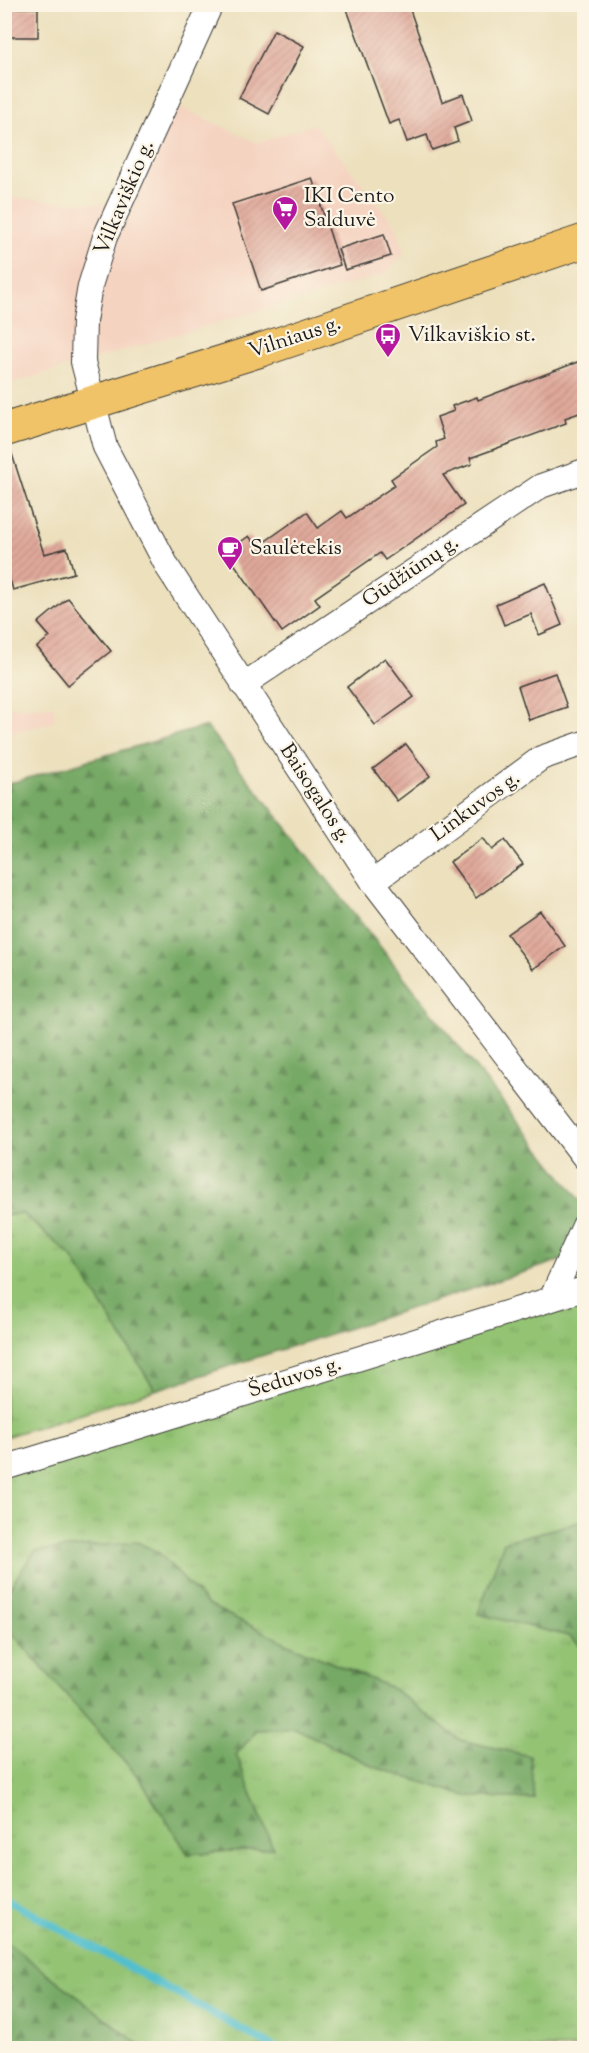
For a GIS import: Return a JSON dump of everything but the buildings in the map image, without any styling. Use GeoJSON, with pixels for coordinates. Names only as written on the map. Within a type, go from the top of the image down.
{"type":"FeatureCollection","features":[{"type":"Feature","properties":{"kind":"highway","name":"Vilniaus g."},"geometry":{"type":"LineString","coordinates":[[4,430],[261,350],[585,242]]}},
{"type":"Feature","properties":{"kind":"street","name":"Vilkaviškio g."},"geometry":{"type":"LineString","coordinates":[[92,402],[83,362],[84,321],[90,286],[105,237],[211,4]]}},
{"type":"Feature","properties":{"kind":"street","name":"Baisogalos g."},"geometry":{"type":"LineString","coordinates":[[92,402],[105,447],[168,568],[243,685],[373,882],[585,1157]]}},
{"type":"Feature","properties":{"kind":"street","name":"Gūdžiūnų g."},"geometry":{"type":"LineString","coordinates":[[243,685],[541,486],[585,471]]}},
{"type":"Feature","properties":{"kind":"street","name":"Linkuvos g."},"geometry":{"type":"LineString","coordinates":[[373,882],[541,758],[585,743]]}},
{"type":"Feature","properties":{"kind":"street"},"geometry":{"type":"LineString","coordinates":[[551,1299],[585,1226]]}},
{"type":"Feature","properties":{"kind":"street","name":"Šeduvos g."},"geometry":{"type":"LineString","coordinates":[[4,1468],[585,1289]]}},
{"type":"Feature","properties":{"kind":"shaded area"},"geometry":{"type":"Polygon","coordinates":[[[167,101],[257,143],[314,124],[397,228],[404,254],[385,274],[5,385],[4,197],[119,206],[167,101]]]}},
{"type":"Feature","properties":{"kind":"shaded area"},"geometry":{"type":"Polygon","coordinates":[[[54,706],[54,722],[5,735],[5,707],[54,706]]]}},
{"type":"Feature","properties":{"kind":"green space"},"geometry":{"type":"Polygon","coordinates":[[[206,726],[584,1205],[584,1253],[155,1390],[72,1257],[22,1213],[5,1215],[4,785],[206,726]]]}},
{"type":"Feature","properties":{"kind":"green space"},"geometry":{"type":"Polygon","coordinates":[[[21,1213],[72,1257],[155,1390],[5,1437],[4,1215],[21,1213]]]}},
{"type":"Feature","properties":{"kind":"green space"},"geometry":{"type":"Polygon","coordinates":[[[584,1289],[584,1521],[504,1542],[478,1614],[569,1636],[584,1649],[584,2048],[144,2048],[5,1941],[5,1625],[140,1779],[188,1854],[273,1848],[236,1754],[256,1730],[295,1728],[375,1767],[466,1796],[533,1799],[530,1756],[460,1740],[392,1688],[299,1649],[208,1605],[158,1552],[35,1551],[5,1594],[5,1468],[584,1289]]]}},
{"type":"Feature","properties":{"kind":"green space"},"geometry":{"type":"Polygon","coordinates":[[[584,1521],[584,1649],[569,1636],[478,1614],[504,1542],[584,1521]]]}},
{"type":"Feature","properties":{"kind":"green space"},"geometry":{"type":"Polygon","coordinates":[[[137,1542],[158,1552],[208,1605],[299,1649],[392,1688],[460,1740],[530,1756],[534,1799],[466,1796],[375,1767],[295,1728],[257,1730],[236,1755],[273,1848],[188,1854],[140,1779],[5,1625],[5,1594],[35,1551],[137,1542]]]}},
{"type":"Feature","properties":{"kind":"green space"},"geometry":{"type":"Polygon","coordinates":[[[5,1941],[144,2048],[5,2048],[5,1941]]]}},
{"type":"Feature","properties":{"kind":"waterway"},"geometry":{"type":"LineString","coordinates":[[4,1898],[275,2048]]}},
{"type":"Feature","properties":{"kind":"place","name":"IKI Cento Salduvė"},"geometry":{"type":"Point","coordinates":[285,232]}},
{"type":"Feature","properties":{"kind":"place","name":"Vilkaviškio st."},"geometry":{"type":"Point","coordinates":[388,359]}},
{"type":"Feature","properties":{"kind":"place","name":"Saulėtekis"},"geometry":{"type":"Point","coordinates":[230,572]}}]}
